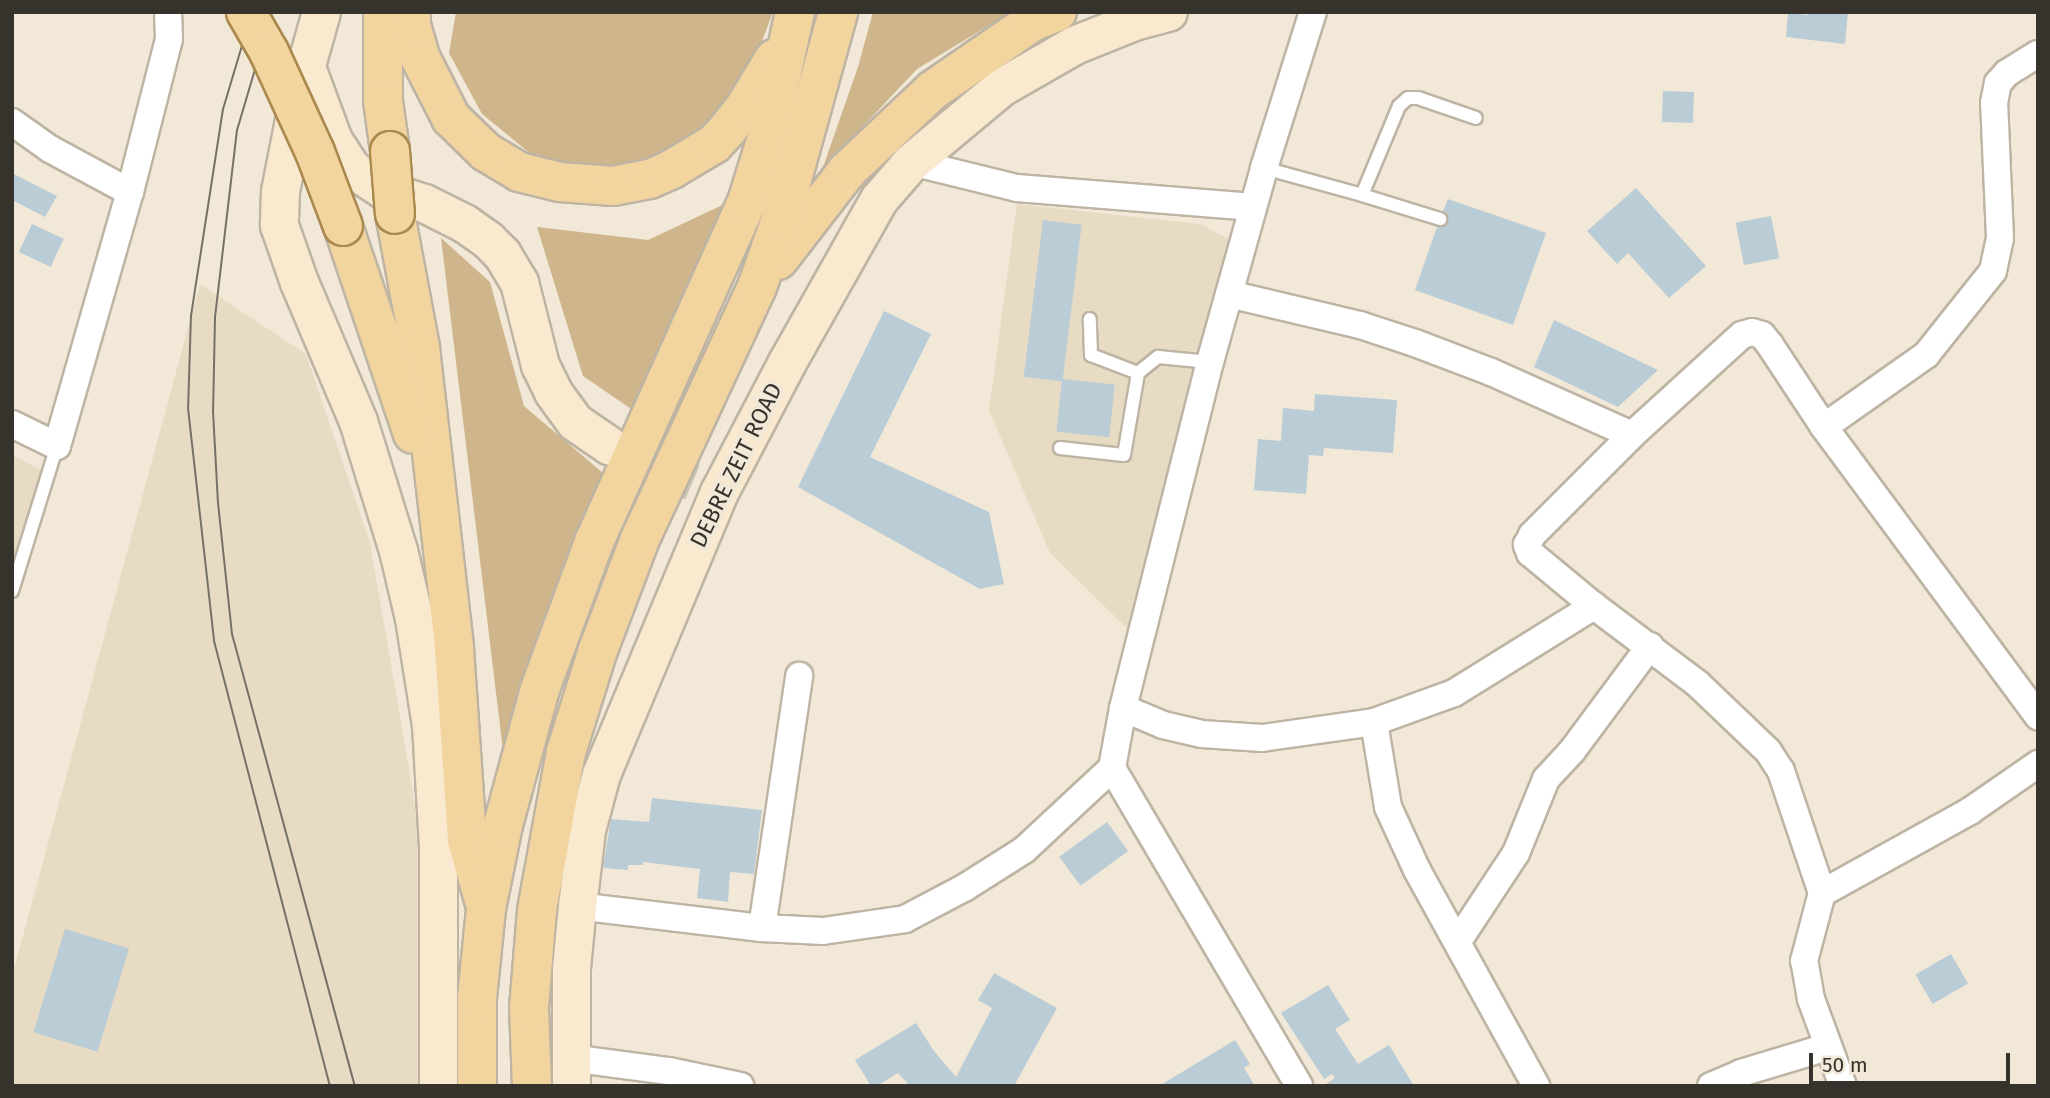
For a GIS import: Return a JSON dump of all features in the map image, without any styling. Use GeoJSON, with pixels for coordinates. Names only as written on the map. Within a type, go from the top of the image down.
{"type":"FeatureCollection","features":[{"type":"Feature","properties":{"kind":"main road"},"geometry":{"type":"LineString","coordinates":[[246,12],[269,52],[315,152],[343,226],[435,499]]}},
{"type":"Feature","properties":{"kind":"main road"},"geometry":{"type":"LineString","coordinates":[[321,12],[306,67],[280,191],[279,225],[299,282],[358,421],[391,528],[414,618],[431,725],[438,845],[438,1086]]}},
{"type":"Feature","properties":{"kind":"main road"},"geometry":{"type":"LineString","coordinates":[[532,1086],[529,1009],[537,910],[566,752],[598,650],[640,539],[757,287],[782,216],[838,12]]}},
{"type":"Feature","properties":{"kind":"main road"},"geometry":{"type":"LineString","coordinates":[[757,287],[847,172],[933,90],[1032,22],[1057,12]]}},
{"type":"Feature","properties":{"kind":"main road","name":"DEBRE ZEIT ROAD"},"geometry":{"type":"LineString","coordinates":[[570,1072],[571,968],[586,830],[601,774],[706,487],[787,362],[879,199],[911,162],[1001,87],[1074,45],[1134,21],[1168,12]]}},
{"type":"Feature","properties":{"kind":"main road"},"geometry":{"type":"LineString","coordinates":[[402,17],[451,118],[486,152],[519,172],[561,182],[613,186],[650,179],[714,144],[745,107],[793,23]]}},
{"type":"Feature","properties":{"kind":"main road"},"geometry":{"type":"LineString","coordinates":[[402,17],[383,101],[395,214],[420,348],[435,499],[457,673],[467,840],[486,909]]}},
{"type":"Feature","properties":{"kind":"main road"},"geometry":{"type":"LineString","coordinates":[[477,1086],[477,998],[486,909],[503,825],[540,689],[594,542],[747,202],[769,131],[793,23]]}},
{"type":"Feature","properties":{"kind":"main road"},"geometry":{"type":"LineString","coordinates":[[306,67],[333,140],[352,169],[384,190],[424,203],[464,223],[502,254],[519,282],[540,365],[552,392],[575,422],[610,446]]}},
{"type":"Feature","properties":{"kind":"street"},"geometry":{"type":"LineString","coordinates":[[12,424],[57,446],[130,192],[169,39],[168,12]]}},
{"type":"Feature","properties":{"kind":"street"},"geometry":{"type":"LineString","coordinates":[[577,906],[762,928],[823,931],[905,919],[964,888],[1024,850],[1112,768],[1123,708],[1210,362],[1264,168],[1312,12]]}},
{"type":"Feature","properties":{"kind":"street"},"geometry":{"type":"LineString","coordinates":[[1824,427],[1926,355],[1993,271],[2000,238],[1994,103],[1998,83],[2007,73],[2038,54]]}},
{"type":"Feature","properties":{"kind":"street"},"geometry":{"type":"LineString","coordinates":[[12,121],[50,149],[130,192]]}},
{"type":"Feature","properties":{"kind":"street"},"geometry":{"type":"LineString","coordinates":[[911,162],[1017,188],[1253,207]]}},
{"type":"Feature","properties":{"kind":"street"},"geometry":{"type":"LineString","coordinates":[[1229,294],[1360,325],[1415,342],[1491,372],[1632,435]]}},
{"type":"Feature","properties":{"kind":"street"},"geometry":{"type":"LineString","coordinates":[[1843,1086],[1811,999],[1804,961],[1822,893],[1781,771],[1768,751],[1707,691],[1594,606],[1530,553],[1527,545],[1532,536],[1632,435],[1742,335],[1752,332],[1762,335],[1824,427],[2038,716]]}},
{"type":"Feature","properties":{"kind":"street"},"geometry":{"type":"LineString","coordinates":[[1123,708],[1163,725],[1202,734],[1262,738],[1374,722],[1454,693],[1594,606]]}},
{"type":"Feature","properties":{"kind":"street"},"geometry":{"type":"LineString","coordinates":[[1458,941],[1516,853],[1546,779],[1572,751],[1650,646]]}},
{"type":"Feature","properties":{"kind":"street"},"geometry":{"type":"LineString","coordinates":[[762,928],[799,676]]}},
{"type":"Feature","properties":{"kind":"street"},"geometry":{"type":"LineString","coordinates":[[1374,722],[1388,807],[1416,870],[1458,941],[1536,1086]]}},
{"type":"Feature","properties":{"kind":"street"},"geometry":{"type":"LineString","coordinates":[[1822,893],[1970,811],[2038,764]]}},
{"type":"Feature","properties":{"kind":"street"},"geometry":{"type":"LineString","coordinates":[[1112,768],[1299,1086]]}},
{"type":"Feature","properties":{"kind":"street"},"geometry":{"type":"LineString","coordinates":[[1711,1086],[1741,1073],[1827,1048]]}},
{"type":"Feature","properties":{"kind":"street"},"geometry":{"type":"LineString","coordinates":[[570,1072],[669,1071],[740,1086]]}},
{"type":"Feature","properties":{"kind":"lane"},"geometry":{"type":"LineString","coordinates":[[1362,195],[1399,106],[1408,98],[1418,97],[1476,118]]}},
{"type":"Feature","properties":{"kind":"lane"},"geometry":{"type":"LineString","coordinates":[[1264,168],[1440,219]]}},
{"type":"Feature","properties":{"kind":"lane"},"geometry":{"type":"LineString","coordinates":[[1090,319],[1091,355],[1138,373]]}},
{"type":"Feature","properties":{"kind":"lane"},"geometry":{"type":"LineString","coordinates":[[1060,448],[1124,455],[1138,373],[1158,357],[1210,362]]}},
{"type":"Feature","properties":{"kind":"lane"},"geometry":{"type":"LineString","coordinates":[[12,591],[57,446]]}},
{"type":"Feature","properties":{"kind":"shaded area"},"geometry":{"type":"Polygon","coordinates":[[[456,12],[773,12],[744,89],[699,143],[632,174],[542,163],[482,114],[449,53],[456,12]]]}},
{"type":"Feature","properties":{"kind":"shaded area"},"geometry":{"type":"Polygon","coordinates":[[[873,12],[1011,12],[917,69],[822,170],[858,67],[873,12]]]}},
{"type":"Feature","properties":{"kind":"shaded area"},"geometry":{"type":"Polygon","coordinates":[[[748,193],[643,417],[583,376],[537,227],[648,240],[748,193]]]}},
{"type":"Feature","properties":{"kind":"shaded area"},"geometry":{"type":"Polygon","coordinates":[[[1017,204],[1200,224],[1238,244],[1134,635],[1050,553],[989,410],[1017,204]]]}},
{"type":"Feature","properties":{"kind":"shaded area"},"geometry":{"type":"Polygon","coordinates":[[[441,238],[490,282],[524,406],[610,479],[505,767],[441,238]]]}},
{"type":"Feature","properties":{"kind":"shaded area"},"geometry":{"type":"Polygon","coordinates":[[[200,284],[306,354],[370,543],[412,786],[453,1086],[12,1086],[12,976],[200,284]]]}},
{"type":"Feature","properties":{"kind":"shaded area"},"geometry":{"type":"Polygon","coordinates":[[[12,455],[41,470],[12,574],[12,455]]]}},
{"type":"Feature","properties":{"kind":"building"},"geometry":{"type":"Polygon","coordinates":[[[1808,12],[1848,12],[1845,44],[1786,37],[1788,13],[1808,15],[1808,12]]]}},
{"type":"Feature","properties":{"kind":"building"},"geometry":{"type":"Polygon","coordinates":[[[1663,91],[1694,92],[1693,123],[1662,122],[1663,91]]]}},
{"type":"Feature","properties":{"kind":"building"},"geometry":{"type":"Polygon","coordinates":[[[12,173],[57,196],[45,217],[12,200],[12,173]]]}},
{"type":"Feature","properties":{"kind":"building"},"geometry":{"type":"Polygon","coordinates":[[[1636,188],[1706,266],[1669,298],[1628,253],[1617,264],[1587,231],[1636,188]]]}},
{"type":"Feature","properties":{"kind":"building"},"geometry":{"type":"Polygon","coordinates":[[[1448,199],[1546,233],[1513,325],[1415,290],[1437,227],[1448,222],[1443,211],[1448,199]]]}},
{"type":"Feature","properties":{"kind":"building"},"geometry":{"type":"Polygon","coordinates":[[[1771,216],[1779,258],[1744,265],[1736,223],[1771,216]]]}},
{"type":"Feature","properties":{"kind":"building"},"geometry":{"type":"Polygon","coordinates":[[[1043,220],[1082,225],[1062,382],[1024,377],[1043,220]]]}},
{"type":"Feature","properties":{"kind":"building"},"geometry":{"type":"Polygon","coordinates":[[[32,224],[64,239],[51,267],[19,252],[32,224]]]}},
{"type":"Feature","properties":{"kind":"building"},"geometry":{"type":"Polygon","coordinates":[[[884,311],[931,334],[870,457],[989,512],[1004,584],[980,589],[798,487],[884,311]]]}},
{"type":"Feature","properties":{"kind":"building"},"geometry":{"type":"Polygon","coordinates":[[[1554,320],[1658,370],[1618,407],[1534,367],[1554,320]]]}},
{"type":"Feature","properties":{"kind":"building"},"geometry":{"type":"Polygon","coordinates":[[[1062,379],[1115,385],[1109,437],[1056,432],[1062,379]]]}},
{"type":"Feature","properties":{"kind":"building"},"geometry":{"type":"Polygon","coordinates":[[[1315,394],[1397,400],[1393,453],[1324,448],[1323,456],[1309,455],[1306,494],[1254,490],[1258,439],[1281,441],[1283,408],[1314,411],[1315,394]]]}},
{"type":"Feature","properties":{"kind":"building"},"geometry":{"type":"Polygon","coordinates":[[[652,798],[762,810],[754,874],[730,872],[728,902],[697,898],[700,869],[643,862],[643,865],[628,865],[628,870],[603,868],[611,819],[649,822],[652,798]]]}},
{"type":"Feature","properties":{"kind":"building"},"geometry":{"type":"Polygon","coordinates":[[[1107,822],[1128,851],[1080,886],[1059,857],[1107,822]]]}},
{"type":"Feature","properties":{"kind":"building"},"geometry":{"type":"Polygon","coordinates":[[[65,929],[129,949],[97,1052],[33,1032],[65,929]]]}},
{"type":"Feature","properties":{"kind":"building"},"geometry":{"type":"Polygon","coordinates":[[[1951,954],[1968,983],[1932,1004],[1915,974],[1951,954]]]}},
{"type":"Feature","properties":{"kind":"building"},"geometry":{"type":"Polygon","coordinates":[[[994,973],[1057,1008],[1014,1086],[910,1086],[898,1073],[877,1086],[871,1086],[855,1060],[916,1023],[934,1051],[956,1077],[992,1008],[978,1000],[994,973]]]}},
{"type":"Feature","properties":{"kind":"building"},"geometry":{"type":"Polygon","coordinates":[[[1328,985],[1350,1020],[1335,1029],[1358,1064],[1389,1045],[1414,1086],[1323,1086],[1335,1078],[1332,1074],[1324,1079],[1281,1013],[1328,985]]]}},
{"type":"Feature","properties":{"kind":"building"},"geometry":{"type":"Polygon","coordinates":[[[1235,1040],[1250,1064],[1244,1068],[1255,1086],[1159,1086],[1235,1040]]]}},
{"type":"Feature","properties":{"kind":"tunnel"},"geometry":{"type":"LineString","coordinates":[[610,446],[693,482]]}},
{"type":"Feature","properties":{"kind":"tram line"},"geometry":{"type":"LineString","coordinates":[[252,12],[223,109],[191,315],[188,408],[214,641],[330,1086]]}},
{"type":"Feature","properties":{"kind":"tram line"},"geometry":{"type":"LineString","coordinates":[[272,12],[237,130],[215,318],[213,411],[218,503],[232,634],[355,1086]]}}]}
